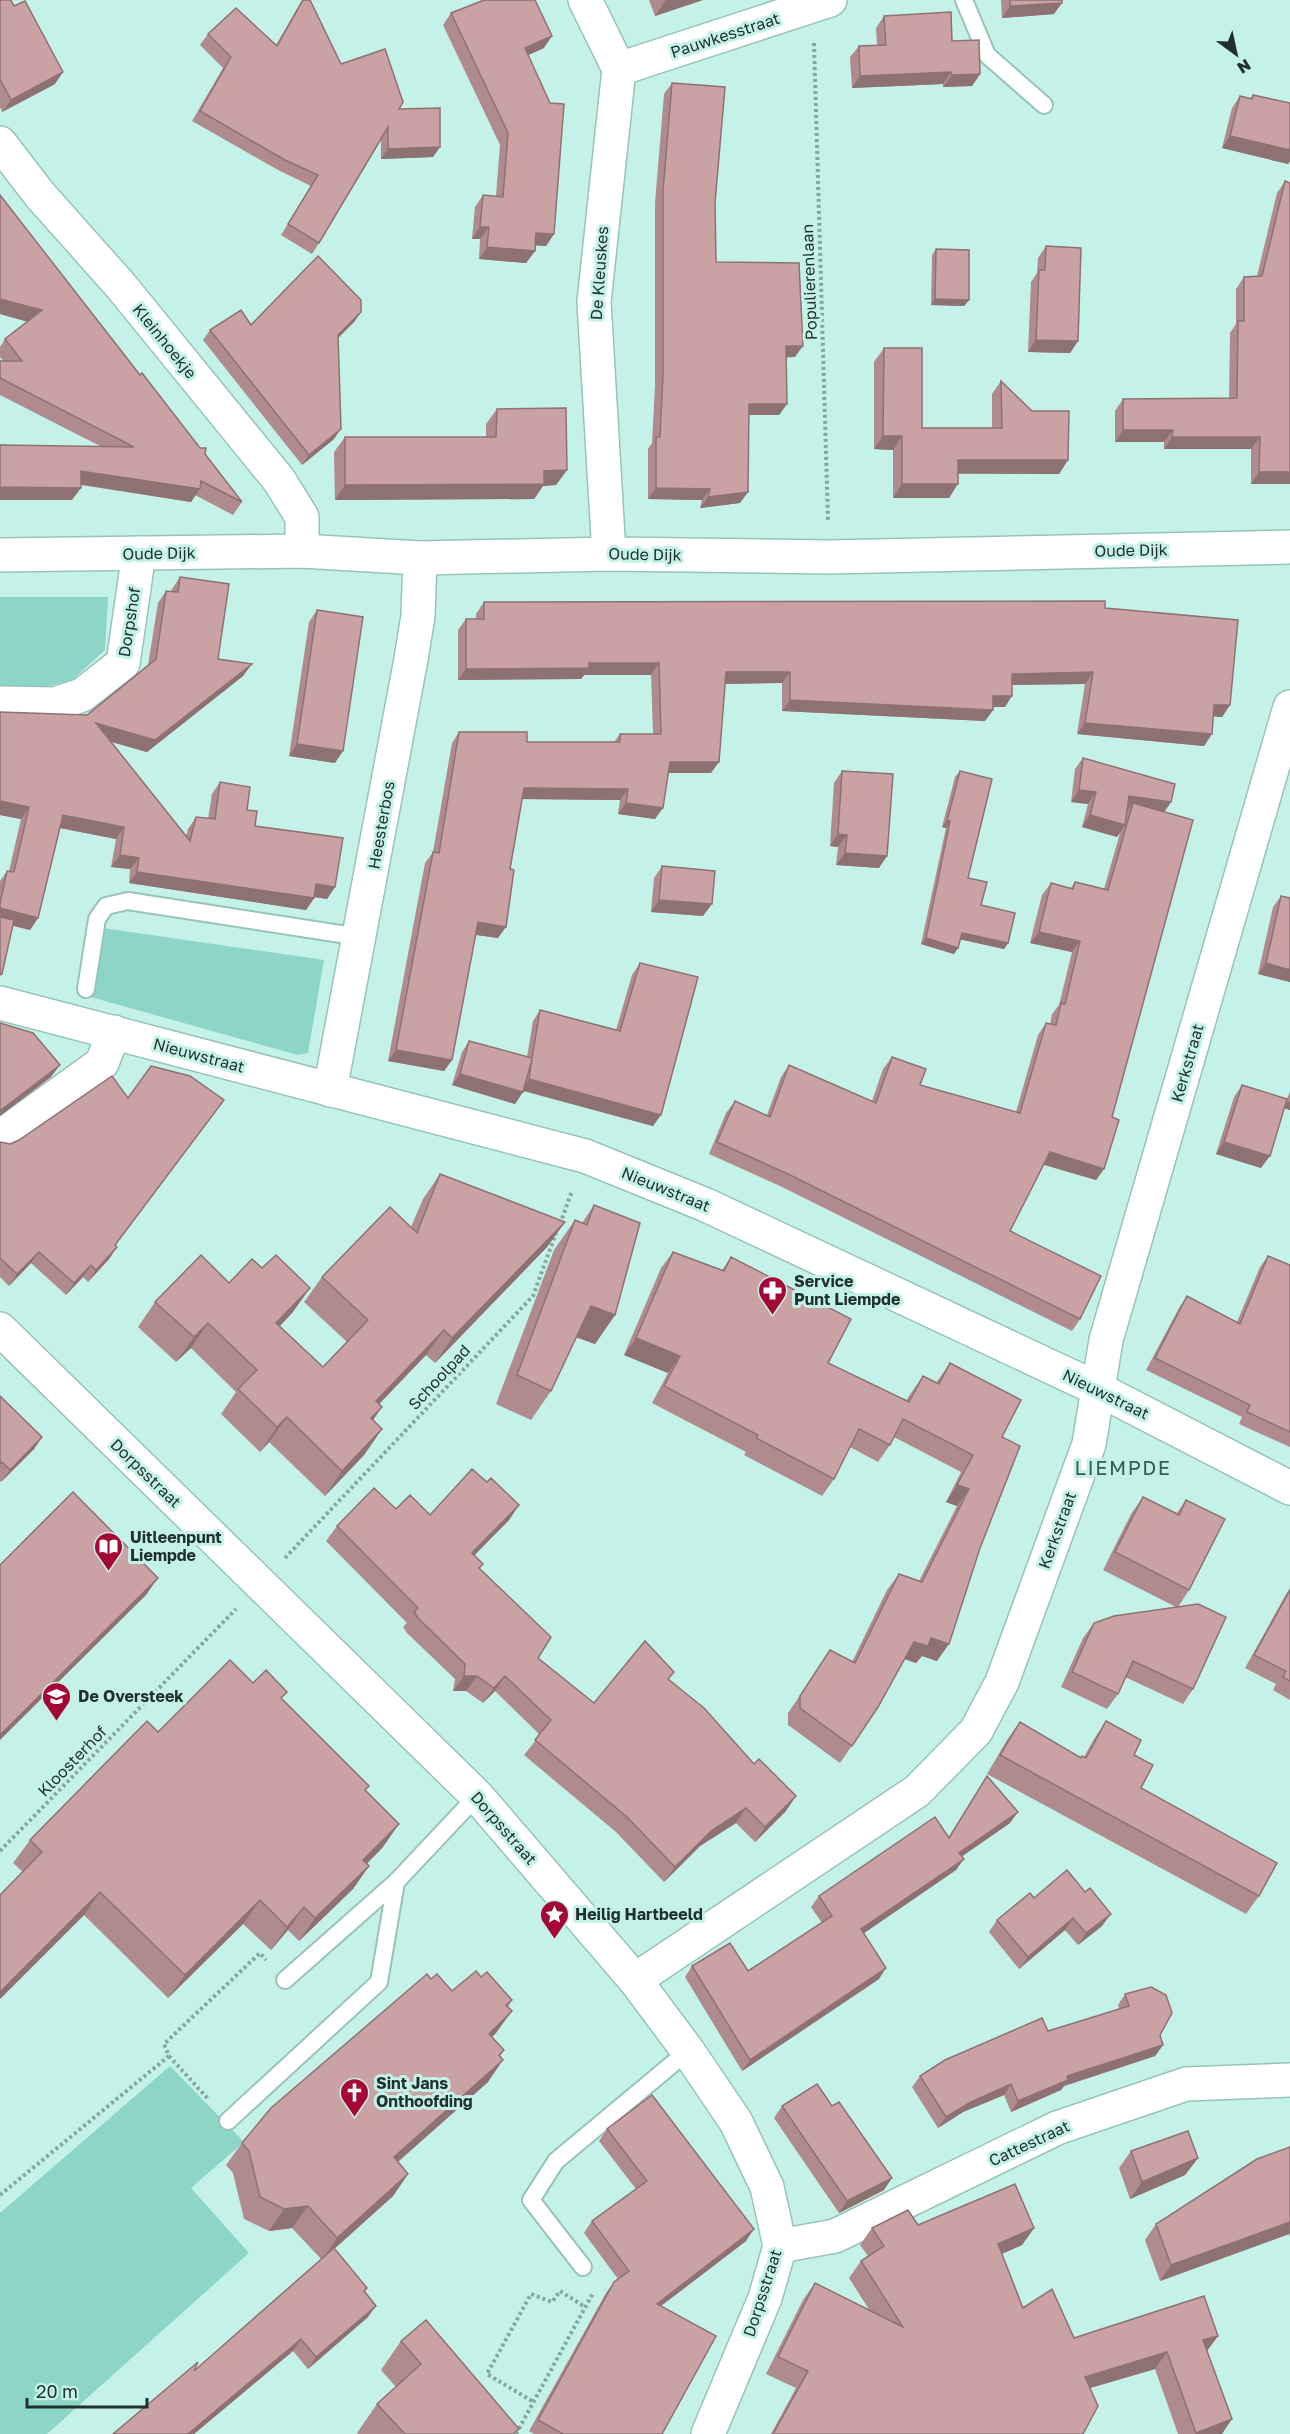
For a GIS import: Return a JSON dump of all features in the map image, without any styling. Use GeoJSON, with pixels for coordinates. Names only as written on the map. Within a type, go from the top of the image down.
{"type":"FeatureCollection","features":[{"type":"Feature","properties":{"kind":"street"},"geometry":{"type":"LineString","coordinates":[[585,0],[619,69]]}},
{"type":"Feature","properties":{"kind":"street","name":"Pauwkesstraat"},"geometry":{"type":"LineString","coordinates":[[619,69],[822,3]]}},
{"type":"Feature","properties":{"kind":"street","name":"De Kleuskes"},"geometry":{"type":"LineString","coordinates":[[609,554],[594,302],[619,69]]}},
{"type":"Feature","properties":{"kind":"street","name":"Kleinhoekje"},"geometry":{"type":"LineString","coordinates":[[0,143],[40,195],[121,286],[279,480],[302,517],[302,552]]}},
{"type":"Feature","properties":{"kind":"street","name":"Oude Dijk"},"geometry":{"type":"LineString","coordinates":[[0,555],[302,552],[420,558],[609,554],[829,557],[1290,547]]}},
{"type":"Feature","properties":{"kind":"street","name":"Dorpshof"},"geometry":{"type":"LineString","coordinates":[[0,703],[55,704],[82,695],[123,663],[139,553]]}},
{"type":"Feature","properties":{"kind":"street","name":"Heesterbos"},"geometry":{"type":"LineString","coordinates":[[330,1090],[416,627],[420,558]]}},
{"type":"Feature","properties":{"kind":"street","name":"Kerkstraat"},"geometry":{"type":"LineString","coordinates":[[634,1980],[916,1791],[976,1731],[1002,1682],[1089,1444],[1106,1340],[1290,707]]}},
{"type":"Feature","properties":{"kind":"street","name":"Nieuwstraat"},"geometry":{"type":"LineString","coordinates":[[0,1003],[585,1156],[706,1205],[1098,1389],[1290,1488]]}},
{"type":"Feature","properties":{"kind":"street"},"geometry":{"type":"LineString","coordinates":[[0,1137],[102,1063],[114,1032]]}},
{"type":"Feature","properties":{"kind":"street","name":"Dorpsstraat"},"geometry":{"type":"LineString","coordinates":[[0,1329],[477,1796],[634,1980],[688,2051],[735,2122],[767,2187],[780,2246],[765,2298],[708,2434]]}},
{"type":"Feature","properties":{"kind":"street","name":"Cattestraat"},"geometry":{"type":"LineString","coordinates":[[780,2246],[835,2236],[1057,2128],[1186,2084],[1290,2080]]}},
{"type":"Feature","properties":{"kind":"lane"},"geometry":{"type":"LineString","coordinates":[[964,0],[987,54],[1044,105]]}},
{"type":"Feature","properties":{"kind":"lane"},"geometry":{"type":"LineString","coordinates":[[86,989],[97,920],[106,906],[128,901],[360,937]]}},
{"type":"Feature","properties":{"kind":"lane"},"geometry":{"type":"LineString","coordinates":[[285,1980],[396,1882],[477,1796]]}},
{"type":"Feature","properties":{"kind":"lane"},"geometry":{"type":"LineString","coordinates":[[228,2121],[379,1982],[396,1882]]}},
{"type":"Feature","properties":{"kind":"lane"},"geometry":{"type":"LineString","coordinates":[[583,2267],[531,2200],[556,2161],[688,2051]]}},
{"type":"Feature","properties":{"kind":"path","name":"Populierenlaan"},"geometry":{"type":"LineString","coordinates":[[822,3],[829,557]]}},
{"type":"Feature","properties":{"kind":"path","name":"Schoolpad"},"geometry":{"type":"LineString","coordinates":[[260,1584],[532,1296],[585,1156]]}},
{"type":"Feature","properties":{"kind":"path","name":"Kloosterhof"},"geometry":{"type":"LineString","coordinates":[[0,1851],[260,1584]]}},
{"type":"Feature","properties":{"kind":"path"},"geometry":{"type":"LineString","coordinates":[[228,2121],[170,2056],[164,2044],[260,1953],[285,1980]]}},
{"type":"Feature","properties":{"kind":"path"},"geometry":{"type":"LineString","coordinates":[[0,2195],[170,2056]]}},
{"type":"Feature","properties":{"kind":"path"},"geometry":{"type":"LineString","coordinates":[[516,2434],[532,2401],[598,2285],[583,2267]]}},
{"type":"Feature","properties":{"kind":"path"},"geometry":{"type":"LineString","coordinates":[[532,2401],[487,2374],[531,2294],[552,2302],[560,2291],[585,2307]]}},
{"type":"Feature","properties":{"kind":"green space"},"geometry":{"type":"Polygon","coordinates":[[[0,597],[108,597],[105,650],[72,680],[46,687],[0,687],[0,597]]]}},
{"type":"Feature","properties":{"kind":"green space"},"geometry":{"type":"Polygon","coordinates":[[[103,928],[324,960],[308,1053],[298,1055],[87,996],[103,928]]]}},
{"type":"Feature","properties":{"kind":"green space"},"geometry":{"type":"Polygon","coordinates":[[[170,2066],[244,2142],[191,2188],[249,2253],[47,2434],[0,2434],[0,2213],[170,2066]]]}},
{"type":"Feature","properties":{"kind":"building"},"geometry":{"type":"Polygon","coordinates":[[[0,0],[11,0],[14,6],[25,1],[63,72],[11,100],[0,79],[0,0]]]}},
{"type":"Feature","properties":{"kind":"building"},"geometry":{"type":"Polygon","coordinates":[[[303,0],[310,0],[341,64],[385,49],[403,102],[399,109],[440,108],[440,147],[388,149],[388,127],[319,243],[288,224],[318,175],[285,160],[200,111],[231,57],[208,34],[236,8],[277,46],[303,0]]]}},
{"type":"Feature","properties":{"kind":"building"},"geometry":{"type":"Polygon","coordinates":[[[484,0],[535,0],[552,36],[525,48],[550,103],[564,104],[554,234],[536,233],[535,251],[487,247],[489,227],[480,227],[483,195],[503,197],[508,133],[451,13],[484,0]]]}},
{"type":"Feature","properties":{"kind":"building"},"geometry":{"type":"Polygon","coordinates":[[[1010,0],[1062,0],[1062,3],[1010,6],[1010,0]]]}},
{"type":"Feature","properties":{"kind":"building"},"geometry":{"type":"Polygon","coordinates":[[[951,12],[952,41],[979,40],[980,74],[952,75],[951,72],[860,76],[859,46],[886,45],[884,16],[951,12]]]}},
{"type":"Feature","properties":{"kind":"building"},"geometry":{"type":"Polygon","coordinates":[[[672,83],[725,87],[715,203],[716,262],[799,263],[803,346],[786,346],[787,404],[749,404],[748,492],[708,497],[710,489],[656,488],[656,437],[660,437],[663,375],[663,191],[672,83]]]}},
{"type":"Feature","properties":{"kind":"building"},"geometry":{"type":"Polygon","coordinates":[[[1253,95],[1290,103],[1290,150],[1230,136],[1240,96],[1252,99],[1253,95]]]}},
{"type":"Feature","properties":{"kind":"building"},"geometry":{"type":"Polygon","coordinates":[[[1285,181],[1290,183],[1290,472],[1259,472],[1260,437],[1172,437],[1173,430],[1123,430],[1123,399],[1237,398],[1238,321],[1244,321],[1244,277],[1262,276],[1285,181]]]}},
{"type":"Feature","properties":{"kind":"building"},"geometry":{"type":"Polygon","coordinates":[[[0,195],[140,375],[142,373],[200,448],[206,448],[205,454],[242,502],[201,481],[200,489],[81,471],[81,488],[0,487],[0,445],[134,447],[0,378],[0,361],[22,361],[5,339],[42,310],[0,299],[0,195]]]}},
{"type":"Feature","properties":{"kind":"building"},"geometry":{"type":"Polygon","coordinates":[[[1046,246],[1081,248],[1078,341],[1036,340],[1039,270],[1045,270],[1046,246]]]}},
{"type":"Feature","properties":{"kind":"building"},"geometry":{"type":"Polygon","coordinates":[[[936,249],[969,250],[969,300],[935,299],[936,249]]]}},
{"type":"Feature","properties":{"kind":"building"},"geometry":{"type":"Polygon","coordinates":[[[318,256],[361,300],[361,312],[338,335],[341,429],[309,455],[210,330],[241,310],[251,325],[318,256]]]}},
{"type":"Feature","properties":{"kind":"building"},"geometry":{"type":"Polygon","coordinates":[[[884,348],[922,348],[922,428],[1002,428],[1001,381],[1032,411],[1069,411],[1068,460],[958,460],[958,484],[902,484],[902,436],[883,436],[884,348]]]}},
{"type":"Feature","properties":{"kind":"building"},"geometry":{"type":"Polygon","coordinates":[[[566,408],[567,470],[544,471],[544,484],[345,485],[345,437],[496,437],[497,409],[566,408]]]}},
{"type":"Feature","properties":{"kind":"building"},"geometry":{"type":"Polygon","coordinates":[[[180,577],[229,584],[218,659],[252,664],[155,740],[96,723],[190,841],[196,817],[215,819],[220,782],[250,787],[247,810],[257,811],[255,826],[343,838],[335,887],[316,884],[314,898],[137,872],[139,858],[120,855],[124,827],[63,815],[38,918],[0,908],[7,871],[14,872],[29,807],[0,801],[0,712],[87,715],[156,659],[166,591],[178,592],[180,577]]]}},
{"type":"Feature","properties":{"kind":"building"},"geometry":{"type":"Polygon","coordinates":[[[1105,601],[1105,608],[1238,620],[1230,705],[1214,705],[1212,734],[1085,723],[1093,672],[1012,674],[1012,696],[993,696],[993,710],[790,700],[790,672],[726,672],[719,762],[670,762],[663,808],[626,803],[628,789],[524,788],[510,869],[514,870],[506,927],[478,922],[452,1060],[396,1050],[433,852],[439,853],[459,732],[527,732],[527,742],[620,742],[620,734],[661,734],[659,663],[589,663],[589,668],[466,669],[466,619],[484,619],[484,602],[1105,601]]]}},
{"type":"Feature","properties":{"kind":"building"},"geometry":{"type":"Polygon","coordinates":[[[317,610],[363,617],[343,751],[297,744],[317,610]]]}},
{"type":"Feature","properties":{"kind":"building"},"geometry":{"type":"Polygon","coordinates":[[[1083,758],[1175,784],[1171,802],[1129,796],[1125,825],[1090,815],[1096,792],[1079,790],[1083,758]]]}},
{"type":"Feature","properties":{"kind":"building"},"geometry":{"type":"Polygon","coordinates":[[[842,771],[893,774],[887,856],[845,853],[847,835],[838,834],[842,771]]]}},
{"type":"Feature","properties":{"kind":"building"},"geometry":{"type":"Polygon","coordinates":[[[960,771],[992,779],[968,878],[987,882],[981,905],[1015,913],[1008,943],[962,933],[958,948],[926,938],[950,821],[947,821],[960,771]]]}},
{"type":"Feature","properties":{"kind":"building"},"geometry":{"type":"Polygon","coordinates":[[[1133,803],[1193,820],[1112,1117],[1119,1120],[1104,1169],[1050,1152],[1010,1231],[1101,1276],[1080,1319],[788,1174],[717,1142],[735,1101],[770,1117],[789,1065],[876,1103],[892,1057],[926,1069],[920,1085],[1020,1113],[1046,1023],[1056,1025],[1061,1003],[1065,1004],[1080,941],[1039,932],[1051,883],[1073,889],[1075,882],[1108,890],[1133,803]]]}},
{"type":"Feature","properties":{"kind":"building"},"geometry":{"type":"Polygon","coordinates":[[[662,866],[715,871],[712,904],[659,900],[662,866]]]}},
{"type":"Feature","properties":{"kind":"building"},"geometry":{"type":"Polygon","coordinates":[[[1281,896],[1290,898],[1290,970],[1266,963],[1281,896]]]}},
{"type":"Feature","properties":{"kind":"building"},"geometry":{"type":"Polygon","coordinates":[[[0,917],[14,920],[0,975],[0,917]]]}},
{"type":"Feature","properties":{"kind":"building"},"geometry":{"type":"Polygon","coordinates":[[[640,963],[698,977],[661,1115],[529,1079],[532,1059],[523,1092],[460,1074],[469,1041],[532,1058],[540,1010],[620,1031],[640,963]]]}},
{"type":"Feature","properties":{"kind":"building"},"geometry":{"type":"Polygon","coordinates":[[[0,1023],[33,1033],[60,1065],[0,1111],[0,1023]]]}},
{"type":"Feature","properties":{"kind":"building"},"geometry":{"type":"Polygon","coordinates":[[[151,1066],[190,1076],[224,1100],[115,1245],[117,1247],[96,1270],[91,1265],[74,1283],[39,1252],[17,1274],[0,1258],[0,1142],[10,1144],[19,1140],[112,1076],[128,1098],[151,1066]]]}},
{"type":"Feature","properties":{"kind":"building"},"geometry":{"type":"Polygon","coordinates":[[[1242,1085],[1287,1099],[1270,1156],[1224,1142],[1242,1085]]]}},
{"type":"Feature","properties":{"kind":"building"},"geometry":{"type":"Polygon","coordinates":[[[440,1174],[565,1222],[452,1338],[444,1330],[376,1401],[382,1407],[371,1418],[382,1429],[342,1471],[287,1417],[277,1427],[238,1389],[257,1370],[208,1323],[194,1337],[155,1302],[201,1255],[229,1283],[252,1259],[262,1268],[276,1255],[310,1288],[276,1323],[323,1367],[368,1320],[322,1277],[390,1207],[417,1233],[440,1174]]]}},
{"type":"Feature","properties":{"kind":"building"},"geometry":{"type":"Polygon","coordinates":[[[594,1205],[640,1223],[615,1315],[591,1306],[551,1391],[517,1375],[575,1220],[587,1225],[594,1205]]]}},
{"type":"Feature","properties":{"kind":"building"},"geometry":{"type":"Polygon","coordinates":[[[673,1252],[724,1271],[731,1257],[851,1319],[828,1363],[909,1402],[923,1376],[939,1384],[950,1363],[1021,1400],[1002,1437],[1020,1446],[980,1548],[949,1644],[931,1638],[928,1646],[914,1642],[878,1707],[852,1746],[800,1708],[800,1696],[830,1650],[855,1663],[899,1574],[922,1582],[969,1489],[957,1485],[973,1455],[903,1419],[890,1445],[859,1429],[834,1479],[756,1438],[758,1435],[664,1386],[680,1356],[636,1338],[673,1252]]]}},
{"type":"Feature","properties":{"kind":"building"},"geometry":{"type":"Polygon","coordinates":[[[1268,1256],[1290,1265],[1290,1432],[1247,1412],[1250,1405],[1155,1358],[1187,1296],[1240,1324],[1268,1256]]]}},
{"type":"Feature","properties":{"kind":"building"},"geometry":{"type":"Polygon","coordinates":[[[0,1396],[42,1437],[10,1470],[2,1462],[0,1464],[0,1396]]]}},
{"type":"Feature","properties":{"kind":"building"},"geometry":{"type":"Polygon","coordinates":[[[472,1469],[487,1482],[491,1478],[519,1505],[472,1553],[483,1564],[479,1568],[551,1637],[538,1658],[594,1703],[645,1641],[674,1672],[668,1679],[704,1708],[754,1764],[759,1759],[796,1796],[765,1827],[746,1808],[711,1831],[675,1867],[627,1817],[535,1740],[551,1720],[505,1676],[494,1688],[477,1676],[464,1676],[465,1664],[418,1618],[414,1612],[418,1608],[337,1526],[374,1488],[396,1509],[410,1495],[430,1515],[472,1469]]]}},
{"type":"Feature","properties":{"kind":"building"},"geometry":{"type":"Polygon","coordinates":[[[73,1492],[158,1578],[0,1735],[0,1565],[73,1492]]]}},
{"type":"Feature","properties":{"kind":"building"},"geometry":{"type":"Polygon","coordinates":[[[1143,1497],[1179,1515],[1186,1500],[1225,1519],[1189,1590],[1115,1552],[1143,1497]]]}},
{"type":"Feature","properties":{"kind":"building"},"geometry":{"type":"Polygon","coordinates":[[[1290,1590],[1290,1681],[1283,1677],[1286,1671],[1254,1655],[1290,1590]]]}},
{"type":"Feature","properties":{"kind":"building"},"geometry":{"type":"Polygon","coordinates":[[[1198,1604],[1226,1617],[1193,1689],[1133,1661],[1118,1694],[1072,1672],[1094,1623],[1114,1616],[1198,1604]]]}},
{"type":"Feature","properties":{"kind":"building"},"geometry":{"type":"Polygon","coordinates":[[[230,1660],[253,1683],[266,1670],[287,1692],[281,1698],[369,1786],[365,1790],[399,1824],[363,1860],[369,1866],[315,1918],[304,1907],[287,1927],[260,1900],[185,1975],[100,1892],[0,1992],[0,1895],[42,1852],[30,1840],[147,1721],[158,1732],[230,1660]]]}},
{"type":"Feature","properties":{"kind":"building"},"geometry":{"type":"Polygon","coordinates":[[[1106,1721],[1141,1740],[1134,1755],[1153,1765],[1141,1788],[1277,1863],[1259,1896],[1000,1755],[1020,1722],[1081,1758],[1082,1756],[1086,1758],[1106,1721]]]}},
{"type":"Feature","properties":{"kind":"building"},"geometry":{"type":"Polygon","coordinates":[[[987,1776],[1018,1812],[959,1853],[964,1859],[861,1929],[886,1968],[750,2060],[692,1966],[730,1943],[748,1971],[832,1916],[819,1896],[935,1817],[949,1838],[987,1776]]]}},
{"type":"Feature","properties":{"kind":"building"},"geometry":{"type":"Polygon","coordinates":[[[1067,1870],[1085,1892],[1090,1888],[1111,1914],[1086,1933],[1073,1918],[1028,1957],[997,1920],[1030,1893],[1034,1898],[1067,1870]]]}},
{"type":"Feature","properties":{"kind":"building","name":"Sint Jans Onthoofding"},"geometry":{"type":"Polygon","coordinates":[[[476,1971],[481,1977],[487,1972],[512,2000],[506,2005],[512,2011],[489,2034],[504,2050],[499,2055],[503,2060],[394,2157],[408,2174],[337,2238],[308,2206],[284,2209],[260,2197],[249,2151],[242,2143],[271,2108],[427,1974],[431,1979],[437,1974],[452,1991],[476,1971]]]}},
{"type":"Feature","properties":{"kind":"building"},"geometry":{"type":"Polygon","coordinates":[[[1151,1987],[1166,1995],[1172,2013],[1160,2035],[1163,2045],[1067,2076],[1068,2080],[1018,2101],[1011,2084],[971,2102],[946,2117],[920,2076],[945,2060],[1042,2018],[1048,2031],[1129,2006],[1125,1994],[1151,1987]]]}},
{"type":"Feature","properties":{"kind":"building"},"geometry":{"type":"Polygon","coordinates":[[[817,2084],[832,2106],[839,2102],[892,2178],[847,2201],[782,2106],[817,2084]]]}},
{"type":"Feature","properties":{"kind":"building"},"geometry":{"type":"Polygon","coordinates":[[[652,2095],[754,2229],[657,2304],[716,2336],[662,2434],[563,2434],[538,2420],[614,2282],[629,2271],[592,2221],[647,2181],[607,2129],[652,2095]]]}},
{"type":"Feature","properties":{"kind":"building"},"geometry":{"type":"Polygon","coordinates":[[[1188,2131],[1198,2158],[1142,2182],[1131,2151],[1188,2131]]]}},
{"type":"Feature","properties":{"kind":"building"},"geometry":{"type":"Polygon","coordinates":[[[1290,2147],[1290,2222],[1171,2265],[1156,2224],[1257,2159],[1290,2147]]]}},
{"type":"Feature","properties":{"kind":"building"},"geometry":{"type":"Polygon","coordinates":[[[1015,2184],[1034,2228],[998,2244],[1023,2308],[1052,2289],[1074,2338],[1204,2296],[1218,2336],[1203,2340],[1232,2419],[1196,2433],[1167,2352],[1085,2377],[1098,2406],[1083,2434],[773,2434],[808,2371],[778,2357],[815,2283],[903,2327],[861,2261],[884,2246],[872,2228],[908,2210],[918,2225],[1015,2184]]]}},
{"type":"Feature","properties":{"kind":"building"},"geometry":{"type":"Polygon","coordinates":[[[334,2248],[367,2288],[364,2291],[376,2306],[316,2357],[301,2339],[188,2434],[113,2434],[198,2362],[194,2371],[334,2248]]]}},
{"type":"Feature","properties":{"kind":"building"},"geometry":{"type":"Polygon","coordinates":[[[426,2320],[519,2429],[513,2434],[405,2434],[377,2404],[421,2364],[401,2341],[426,2320]]]}},
{"type":"Feature","properties":{"kind":"place","name":"Service Punt Liempde"},"geometry":{"type":"Point","coordinates":[773,1316]}},
{"type":"Feature","properties":{"kind":"place","name":"Uitleenpunt Liempde"},"geometry":{"type":"Point","coordinates":[109,1572]}},
{"type":"Feature","properties":{"kind":"place","name":"De Oversteek"},"geometry":{"type":"Point","coordinates":[57,1722]}},
{"type":"Feature","properties":{"kind":"place","name":"Heilig Hartbeeld"},"geometry":{"type":"Point","coordinates":[554,1940]}},
{"type":"Feature","properties":{"kind":"place","name":"Sint Jans Onthoofding"},"geometry":{"type":"Point","coordinates":[355,2118]}},
{"type":"Feature","properties":{"kind":"district","name":"LIEMPDE"},"geometry":{"type":"Point","coordinates":[1123,1467]}}]}
